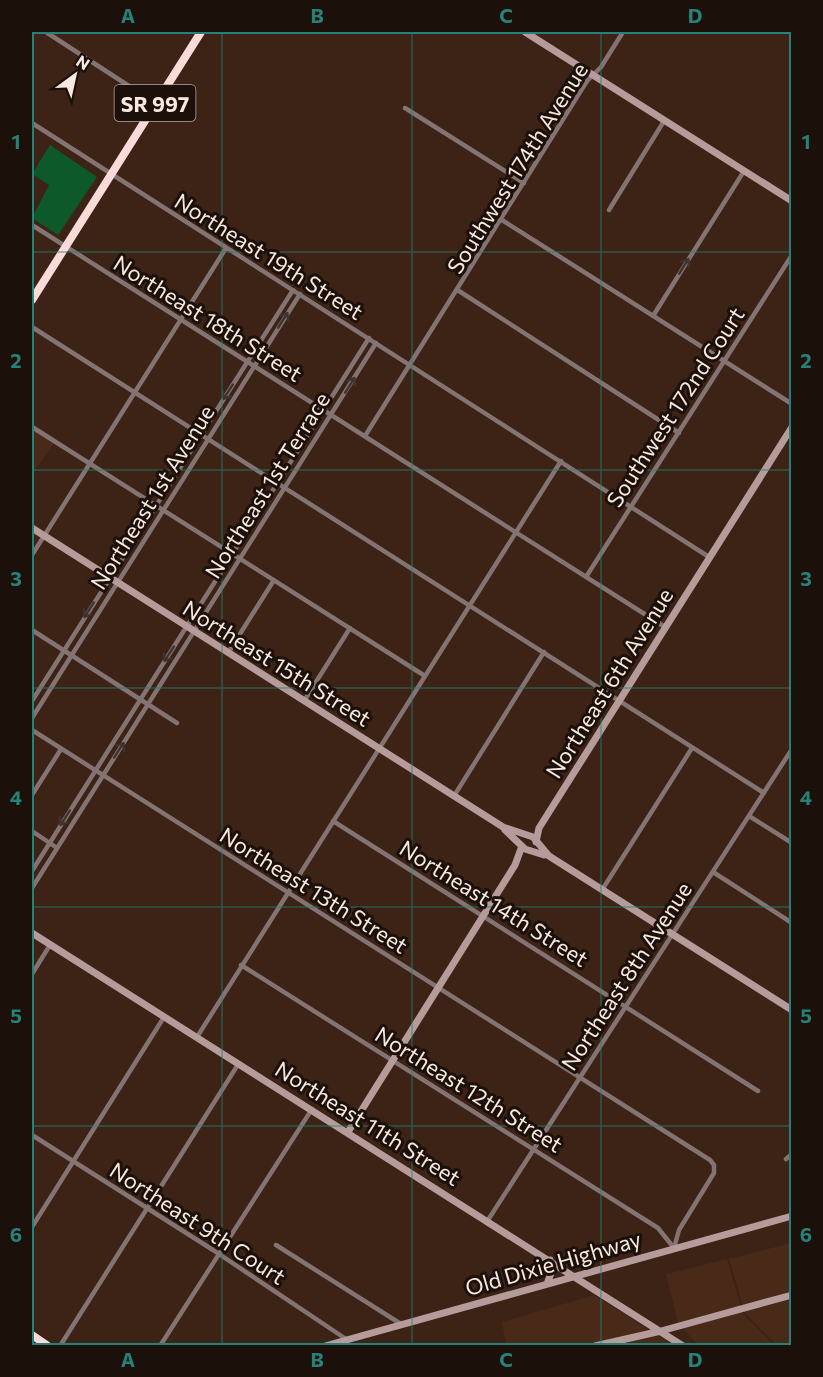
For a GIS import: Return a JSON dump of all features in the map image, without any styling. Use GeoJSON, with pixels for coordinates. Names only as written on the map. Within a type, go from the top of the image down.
{"type":"FeatureCollection","features":[{"type":"Feature","properties":{"kind":"highway","name":"SR 997"},"geometry":{"type":"LineString","coordinates":[[32,300],[201,32]]}},
{"type":"Feature","properties":{"kind":"highway"},"geometry":{"type":"LineString","coordinates":[[32,1335],[48,1346]]}},
{"type":"Feature","properties":{"kind":"street"},"geometry":{"type":"LineString","coordinates":[[46,32],[155,103]]}},
{"type":"Feature","properties":{"kind":"street"},"geometry":{"type":"LineString","coordinates":[[525,32],[792,201]]}},
{"type":"Feature","properties":{"kind":"street","name":"Southwest 174th Avenue"},"geometry":{"type":"LineString","coordinates":[[365,436],[459,291],[524,183],[623,32]]}},
{"type":"Feature","properties":{"kind":"street"},"geometry":{"type":"LineString","coordinates":[[405,108],[524,183]]}},
{"type":"Feature","properties":{"kind":"street"},"geometry":{"type":"LineString","coordinates":[[609,210],[664,121]]}},
{"type":"Feature","properties":{"kind":"street","name":"Northeast 19th Street"},"geometry":{"type":"LineString","coordinates":[[32,123],[709,557]]}},
{"type":"Feature","properties":{"kind":"street"},"geometry":{"type":"LineString","coordinates":[[653,316],[744,171]]}},
{"type":"Feature","properties":{"kind":"street"},"geometry":{"type":"LineString","coordinates":[[502,220],[792,404]]}},
{"type":"Feature","properties":{"kind":"street","name":"Northeast 18th Street"},"geometry":{"type":"LineString","coordinates":[[32,225],[665,627]]}},
{"type":"Feature","properties":{"kind":"street"},"geometry":{"type":"LineString","coordinates":[[32,555],[226,248]]}},
{"type":"Feature","properties":{"kind":"street","name":"Southwest 172nd Court"},"geometry":{"type":"LineString","coordinates":[[586,577],[792,255]]}},
{"type":"Feature","properties":{"kind":"street","name":"Northeast 1st Avenue"},"geometry":{"type":"LineString","coordinates":[[32,701],[293,290]]}},
{"type":"Feature","properties":{"kind":"street"},"geometry":{"type":"LineString","coordinates":[[459,291],[679,433]]}},
{"type":"Feature","properties":{"kind":"street","name":"Northeast 1st Avenue"},"geometry":{"type":"LineString","coordinates":[[32,718],[300,294]]}},
{"type":"Feature","properties":{"kind":"street"},"geometry":{"type":"LineString","coordinates":[[32,327],[470,604],[764,794]]}},
{"type":"Feature","properties":{"kind":"street","name":"Northeast 1st Terrace"},"geometry":{"type":"LineString","coordinates":[[32,871],[369,338]]}},
{"type":"Feature","properties":{"kind":"street","name":"Northeast 1st Terrace"},"geometry":{"type":"LineString","coordinates":[[32,888],[376,343]]}},
{"type":"Feature","properties":{"kind":"street"},"geometry":{"type":"LineString","coordinates":[[32,427],[425,676]]}},
{"type":"Feature","properties":{"kind":"street","name":"Northeast 6th Avenue"},"geometry":{"type":"LineString","coordinates":[[536,843],[539,828],[792,427]]}},
{"type":"Feature","properties":{"kind":"street"},"geometry":{"type":"LineString","coordinates":[[197,1037],[561,461]]}},
{"type":"Feature","properties":{"kind":"street","name":"Northeast 15th Street"},"geometry":{"type":"LineString","coordinates":[[32,528],[454,796],[503,828],[522,846],[530,850]]}},
{"type":"Feature","properties":{"kind":"street"},"geometry":{"type":"LineString","coordinates":[[228,653],[274,580]]}},
{"type":"Feature","properties":{"kind":"street"},"geometry":{"type":"LineString","coordinates":[[304,701],[350,628]]}},
{"type":"Feature","properties":{"kind":"street"},"geometry":{"type":"LineString","coordinates":[[32,630],[177,723]]}},
{"type":"Feature","properties":{"kind":"street"},"geometry":{"type":"LineString","coordinates":[[454,796],[544,652]]}},
{"type":"Feature","properties":{"kind":"street","name":"Northeast 13th Street"},"geometry":{"type":"LineString","coordinates":[[32,730],[714,1164],[711,1178],[679,1230],[674,1248]]}},
{"type":"Feature","properties":{"kind":"street"},"geometry":{"type":"LineString","coordinates":[[602,890],[692,748]]}},
{"type":"Feature","properties":{"kind":"street"},"geometry":{"type":"LineString","coordinates":[[32,795],[61,749]]}},
{"type":"Feature","properties":{"kind":"street","name":"Northeast 8th Avenue"},"geometry":{"type":"LineString","coordinates":[[488,1220],[792,749]]}},
{"type":"Feature","properties":{"kind":"street"},"geometry":{"type":"LineString","coordinates":[[785,759],[792,763]]}},
{"type":"Feature","properties":{"kind":"street"},"geometry":{"type":"LineString","coordinates":[[749,816],[792,843]]}},
{"type":"Feature","properties":{"kind":"street","name":"Northeast 14th Street"},"geometry":{"type":"LineString","coordinates":[[333,821],[758,1091]]}},
{"type":"Feature","properties":{"kind":"street","name":"Northeast 15th Street"},"geometry":{"type":"LineString","coordinates":[[503,828],[527,836],[536,843]]}},
{"type":"Feature","properties":{"kind":"street","name":"Northeast 6th Avenue"},"geometry":{"type":"LineString","coordinates":[[527,836],[539,828]]}},
{"type":"Feature","properties":{"kind":"street"},"geometry":{"type":"LineString","coordinates":[[32,831],[57,848]]}},
{"type":"Feature","properties":{"kind":"street"},"geometry":{"type":"LineString","coordinates":[[348,1132],[515,865],[522,840],[527,836]]}},
{"type":"Feature","properties":{"kind":"street"},"geometry":{"type":"LineString","coordinates":[[515,865],[536,843],[549,856],[792,1010]]}},
{"type":"Feature","properties":{"kind":"street"},"geometry":{"type":"LineString","coordinates":[[530,850],[549,856]]}},
{"type":"Feature","properties":{"kind":"street"},"geometry":{"type":"LineString","coordinates":[[713,872],[792,923]]}},
{"type":"Feature","properties":{"kind":"street","name":"Northeast 11th Street"},"geometry":{"type":"LineString","coordinates":[[32,933],[488,1220],[683,1346]]}},
{"type":"Feature","properties":{"kind":"street"},"geometry":{"type":"LineString","coordinates":[[32,974],[50,945]]}},
{"type":"Feature","properties":{"kind":"street","name":"Northeast 12th Street"},"geometry":{"type":"LineString","coordinates":[[241,965],[662,1231],[674,1248]]}},
{"type":"Feature","properties":{"kind":"street"},"geometry":{"type":"LineString","coordinates":[[32,1227],[164,1017]]}},
{"type":"Feature","properties":{"kind":"street"},"geometry":{"type":"LineString","coordinates":[[60,1346],[239,1063]]}},
{"type":"Feature","properties":{"kind":"street"},"geometry":{"type":"LineString","coordinates":[[160,1346],[312,1109]]}},
{"type":"Feature","properties":{"kind":"street","name":"Northeast 9th Court"},"geometry":{"type":"LineString","coordinates":[[32,1135],[219,1254],[347,1340]]}},
{"type":"Feature","properties":{"kind":"street"},"geometry":{"type":"LineString","coordinates":[[786,1159],[792,1154]]}},
{"type":"Feature","properties":{"kind":"street","name":"Old Dixie Highway"},"geometry":{"type":"LineString","coordinates":[[325,1346],[792,1216]]}},
{"type":"Feature","properties":{"kind":"street"},"geometry":{"type":"LineString","coordinates":[[276,1245],[401,1324]]}},
{"type":"Feature","properties":{"kind":"street"},"geometry":{"type":"LineString","coordinates":[[547,1284],[551,1273],[550,1260]]}},
{"type":"Feature","properties":{"kind":"street"},"geometry":{"type":"LineString","coordinates":[[595,1346],[661,1331],[792,1295]]}},
{"type":"Feature","properties":{"kind":"shaded area"},"geometry":{"type":"Polygon","coordinates":[[[32,423],[57,439],[32,475],[32,423]]]}},
{"type":"Feature","properties":{"kind":"shaded area"},"geometry":{"type":"Polygon","coordinates":[[[791,1243],[792,1344],[776,1345],[745,1313],[729,1259],[791,1243]]]}},
{"type":"Feature","properties":{"kind":"shaded area"},"geometry":{"type":"Polygon","coordinates":[[[727,1259],[743,1314],[774,1345],[698,1345],[678,1323],[666,1274],[727,1259]]]}},
{"type":"Feature","properties":{"kind":"shaded area"},"geometry":{"type":"Polygon","coordinates":[[[594,1295],[673,1345],[506,1345],[502,1322],[594,1295]]]}},
{"type":"Feature","properties":{"kind":"green space"},"geometry":{"type":"Polygon","coordinates":[[[50,145],[97,177],[58,235],[32,218],[49,185],[32,174],[50,145]]]}}]}
